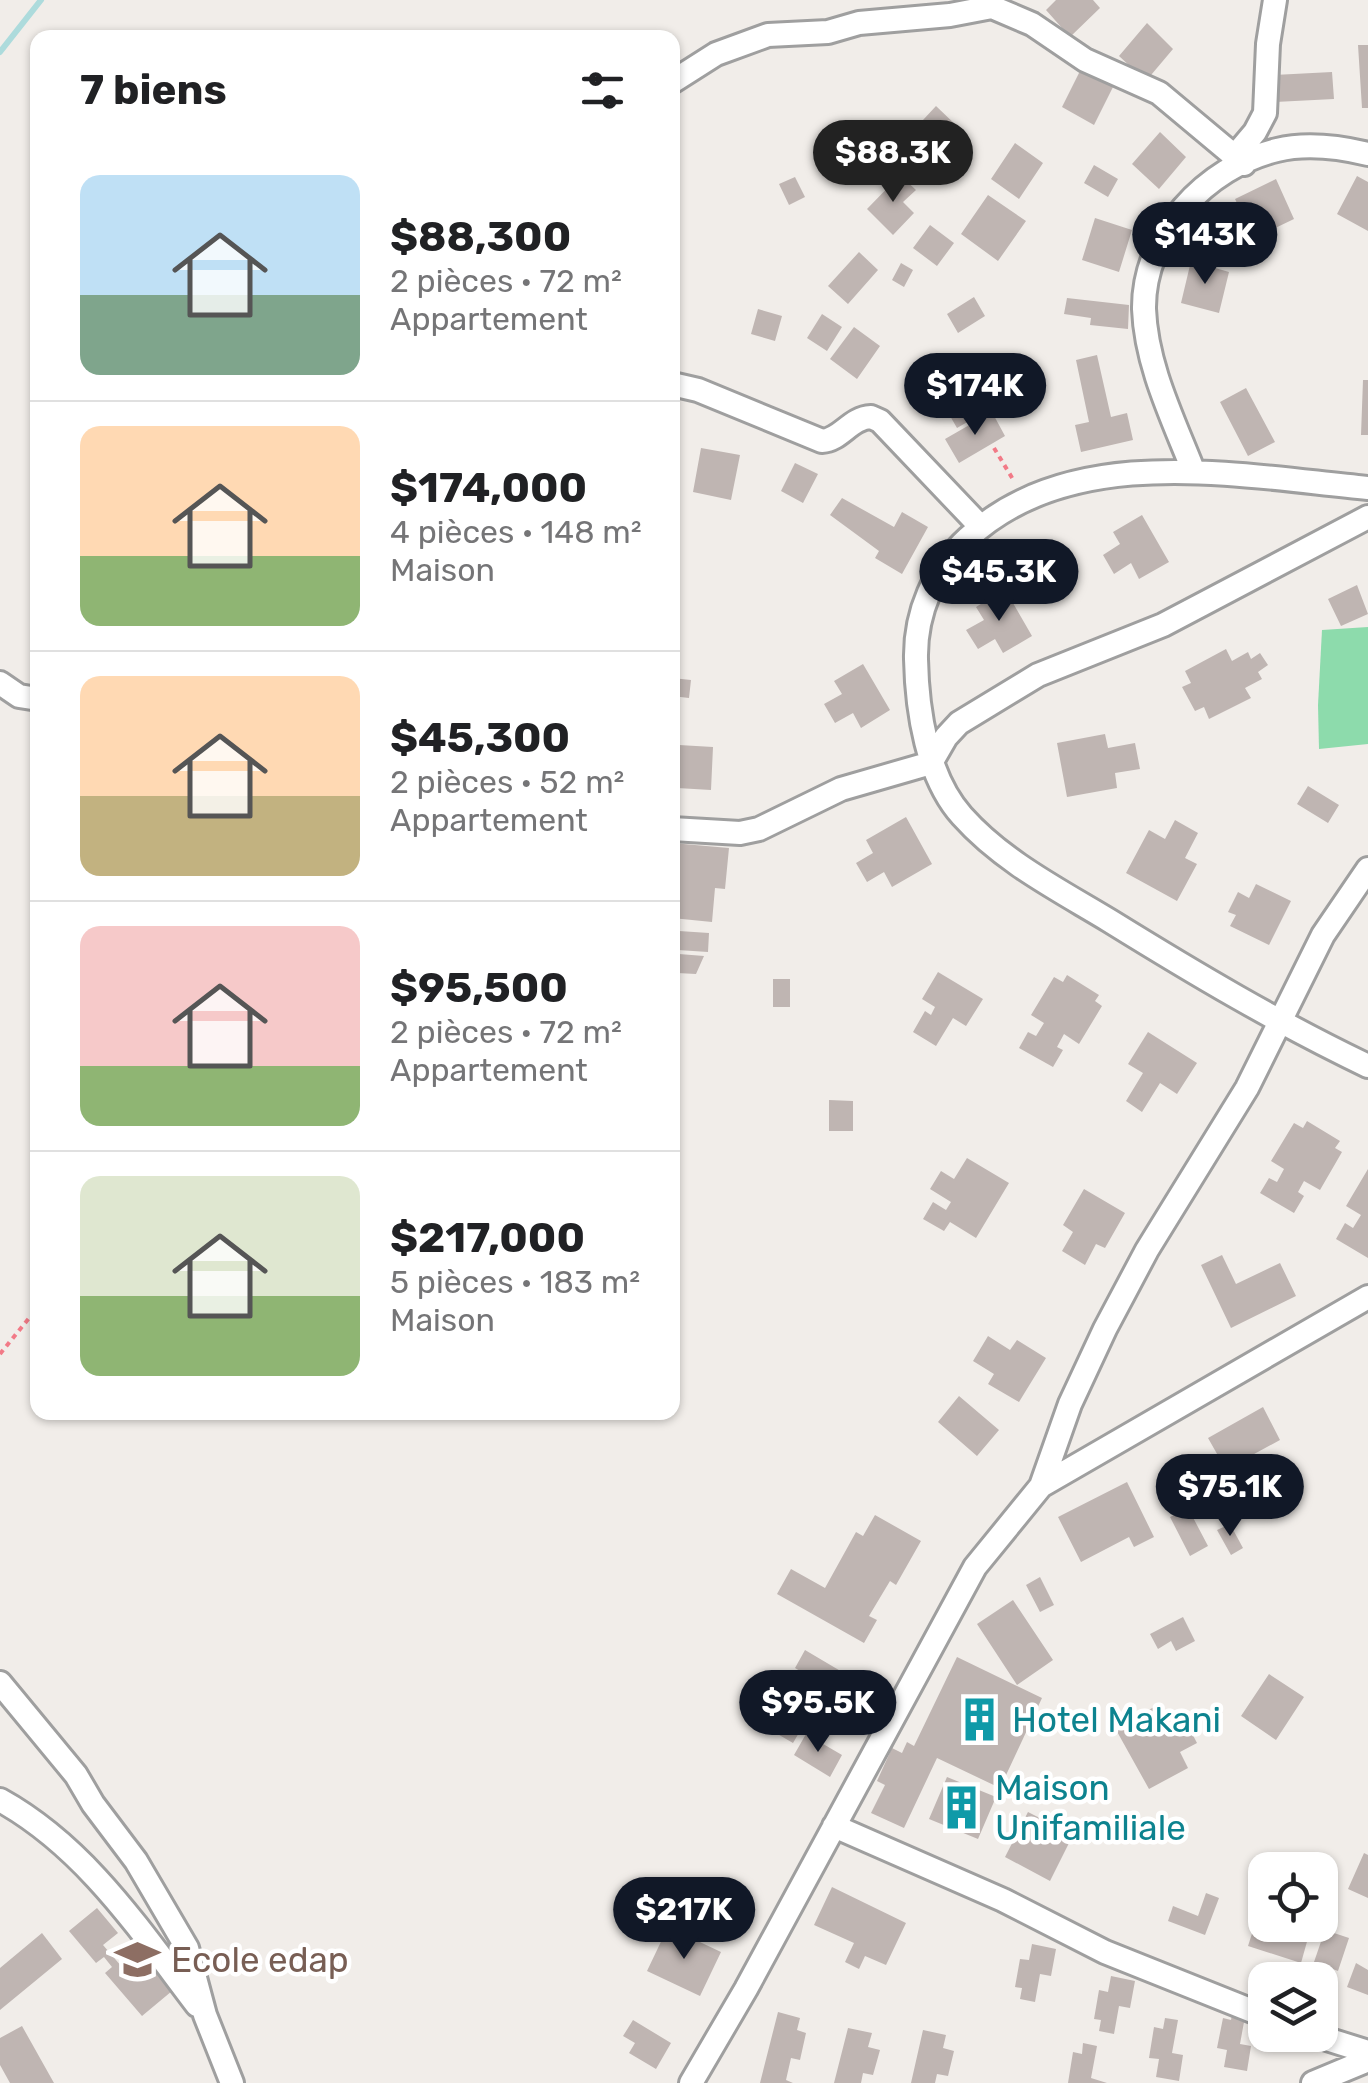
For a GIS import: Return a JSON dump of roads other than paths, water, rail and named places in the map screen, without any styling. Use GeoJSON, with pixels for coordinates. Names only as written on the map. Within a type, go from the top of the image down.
{"type":"FeatureCollection","features":[{"type":"Feature","properties":{"kind":"street"},"geometry":{"type":"LineString","coordinates":[[1193,470],[1151,359],[1144,308],[1148,276],[1160,243],[1180,209],[1238,161],[1265,113],[1268,44],[1275,0]]}},
{"type":"Feature","properties":{"kind":"street"},"geometry":{"type":"LineString","coordinates":[[680,77],[716,54],[768,35],[828,32],[859,23],[992,7],[1032,24],[1085,60],[1159,93],[1238,161]]}},
{"type":"Feature","properties":{"kind":"street"},"geometry":{"type":"LineString","coordinates":[[1238,161],[1276,150],[1324,146],[1368,154]]}},
{"type":"Feature","properties":{"kind":"street"},"geometry":{"type":"LineString","coordinates":[[680,386],[822,442],[832,440],[850,424],[871,417],[880,421],[980,526]]}},
{"type":"Feature","properties":{"kind":"street"},"geometry":{"type":"LineString","coordinates":[[1368,488],[1193,470],[1081,480],[1025,497],[980,526],[936,574],[920,616],[916,643],[916,672],[931,763],[940,786],[963,817],[1022,869],[1278,1022],[1368,1066]]}},
{"type":"Feature","properties":{"kind":"street"},"geometry":{"type":"LineString","coordinates":[[680,829],[740,833],[759,828],[841,790],[931,763],[946,737],[960,723],[1038,675],[1164,624],[1368,517]]}},
{"type":"Feature","properties":{"kind":"street"},"geometry":{"type":"LineString","coordinates":[[0,683],[19,696],[30,698]]}},
{"type":"Feature","properties":{"kind":"street"},"geometry":{"type":"LineString","coordinates":[[691,2083],[746,1990],[975,1567],[1041,1486],[1070,1404],[1147,1250],[1246,1088],[1323,934],[1368,869]]}},
{"type":"Feature","properties":{"kind":"street"},"geometry":{"type":"LineString","coordinates":[[1041,1486],[1368,1297]]}},
{"type":"Feature","properties":{"kind":"street"},"geometry":{"type":"LineString","coordinates":[[0,1683],[57,1750],[136,1860],[187,1948],[205,2014],[232,2083]]}},
{"type":"Feature","properties":{"kind":"street"},"geometry":{"type":"LineString","coordinates":[[0,1800],[67,1847],[111,1892],[205,2014]]}},
{"type":"Feature","properties":{"kind":"street"},"geometry":{"type":"LineString","coordinates":[[834,1826],[1003,1900],[1105,1952],[1248,2009]]}},
{"type":"Feature","properties":{"kind":"street"},"geometry":{"type":"LineString","coordinates":[[1338,2043],[1368,2052]]}},
{"type":"Feature","properties":{"kind":"street"},"geometry":{"type":"LineString","coordinates":[[1314,2083],[1368,2060]]}},
{"type":"Feature","properties":{"kind":"waterway"},"geometry":{"type":"LineString","coordinates":[[0,52],[41,0]]}},
{"type":"Feature","properties":{"kind":"place","name":"Hotel Makani"},"geometry":{"type":"Point","coordinates":[979,1720]}},
{"type":"Feature","properties":{"kind":"place","name":"Maison Unifamiliale"},"geometry":{"type":"Point","coordinates":[962,1808]}},
{"type":"Feature","properties":{"kind":"place","name":"Ecole edap"},"geometry":{"type":"Point","coordinates":[138,1960]}}]}
